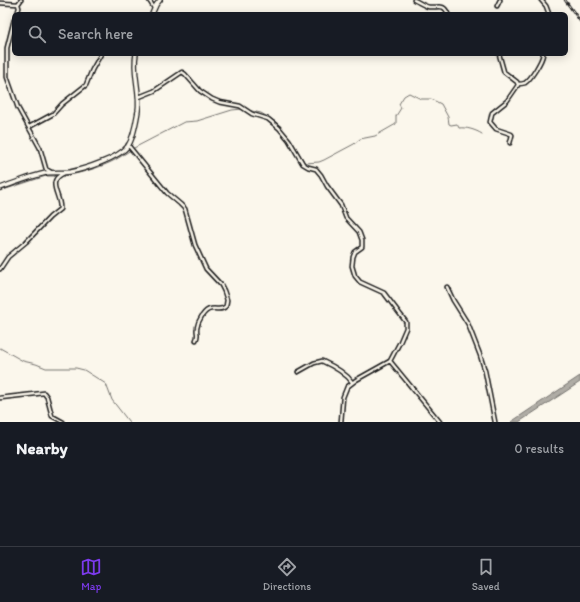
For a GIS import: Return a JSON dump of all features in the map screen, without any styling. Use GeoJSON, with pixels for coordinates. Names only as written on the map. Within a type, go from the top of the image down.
{"type":"FeatureCollection","features":[{"type":"Feature","properties":{"kind":"street"},"geometry":{"type":"LineString","coordinates":[[18,12],[20,0]]}},
{"type":"Feature","properties":{"kind":"street"},"geometry":{"type":"LineString","coordinates":[[150,0],[154,8]]}},
{"type":"Feature","properties":{"kind":"street"},"geometry":{"type":"LineString","coordinates":[[153,12],[160,0]]}},
{"type":"Feature","properties":{"kind":"street"},"geometry":{"type":"LineString","coordinates":[[414,0],[427,6],[442,6],[447,12]]}},
{"type":"Feature","properties":{"kind":"street"},"geometry":{"type":"LineString","coordinates":[[497,6],[500,0]]}},
{"type":"Feature","properties":{"kind":"street"},"geometry":{"type":"LineString","coordinates":[[541,0],[548,12]]}},
{"type":"Feature","properties":{"kind":"street"},"geometry":{"type":"LineString","coordinates":[[0,3],[18,4]]}},
{"type":"Feature","properties":{"kind":"street"},"geometry":{"type":"LineString","coordinates":[[12,28],[7,48],[8,77],[16,103],[40,148],[46,169],[54,173]]}},
{"type":"Feature","properties":{"kind":"street"},"geometry":{"type":"LineString","coordinates":[[29,127],[52,114],[86,85],[100,56]]}},
{"type":"Feature","properties":{"kind":"street"},"geometry":{"type":"LineString","coordinates":[[0,188],[41,174],[72,171],[109,160],[121,153],[128,145],[138,114],[139,98],[134,66],[136,56]]}},
{"type":"Feature","properties":{"kind":"street"},"geometry":{"type":"LineString","coordinates":[[500,56],[504,72],[518,84]]}},
{"type":"Feature","properties":{"kind":"street"},"geometry":{"type":"LineString","coordinates":[[510,143],[511,134],[494,128],[490,122],[492,112],[506,101],[518,84],[528,80],[542,60],[543,56]]}},
{"type":"Feature","properties":{"kind":"street"},"geometry":{"type":"LineString","coordinates":[[139,98],[154,91],[183,72],[200,91],[212,99],[219,102],[240,106],[252,114],[268,119],[279,128],[289,140],[303,164],[318,172],[341,205],[346,218],[361,236],[362,247],[354,254],[352,263],[353,273],[357,279],[384,293],[406,322],[406,328],[390,361],[352,382],[344,394],[342,422]]}},
{"type":"Feature","properties":{"kind":"street"},"geometry":{"type":"LineString","coordinates":[[128,145],[167,192],[185,209],[195,245],[206,269],[221,285],[224,291],[227,300],[226,306],[221,309],[209,309],[203,314],[196,329],[198,336],[196,340]]}},
{"type":"Feature","properties":{"kind":"street"},"geometry":{"type":"LineString","coordinates":[[0,269],[8,257],[23,245],[50,217],[60,209],[54,182],[56,177],[65,172]]}},
{"type":"Feature","properties":{"kind":"street"},"geometry":{"type":"LineString","coordinates":[[447,287],[468,324],[480,355],[485,371],[495,422]]}},
{"type":"Feature","properties":{"kind":"street"},"geometry":{"type":"LineString","coordinates":[[298,372],[314,363],[322,361],[337,368],[349,377],[352,382]]}},
{"type":"Feature","properties":{"kind":"street"},"geometry":{"type":"LineString","coordinates":[[390,361],[440,422]]}},
{"type":"Feature","properties":{"kind":"street"},"geometry":{"type":"LineString","coordinates":[[0,398],[44,394],[47,397],[52,416],[63,422]]}},
{"type":"Feature","properties":{"kind":"shaded area"},"geometry":{"type":"Polygon","coordinates":[[[580,376],[580,382],[519,422],[511,422],[580,376]]]}},
{"type":"Feature","properties":{"kind":"waterway"},"geometry":{"type":"LineString","coordinates":[[247,110],[261,113],[276,122],[291,139],[305,163],[324,160],[354,144],[360,139],[375,136],[396,124],[396,116],[401,108],[399,104],[404,96],[409,93],[421,99],[431,99],[441,104],[448,117],[449,124],[457,124],[459,128],[471,129],[482,134]]}},
{"type":"Feature","properties":{"kind":"waterway"},"geometry":{"type":"LineString","coordinates":[[134,148],[184,122],[197,121],[232,110],[242,109]]}},
{"type":"Feature","properties":{"kind":"waterway"},"geometry":{"type":"LineString","coordinates":[[61,176],[79,173],[101,166],[114,161],[131,150]]}},
{"type":"Feature","properties":{"kind":"waterway"},"geometry":{"type":"LineString","coordinates":[[0,191],[46,176],[58,176]]}},
{"type":"Feature","properties":{"kind":"waterway"},"geometry":{"type":"LineString","coordinates":[[0,348],[23,361],[46,368],[76,368],[84,370],[106,384],[112,400],[129,422]]}},
{"type":"Feature","properties":{"kind":"railway"},"geometry":{"type":"LineString","coordinates":[[565,0],[580,21]]}}]}
